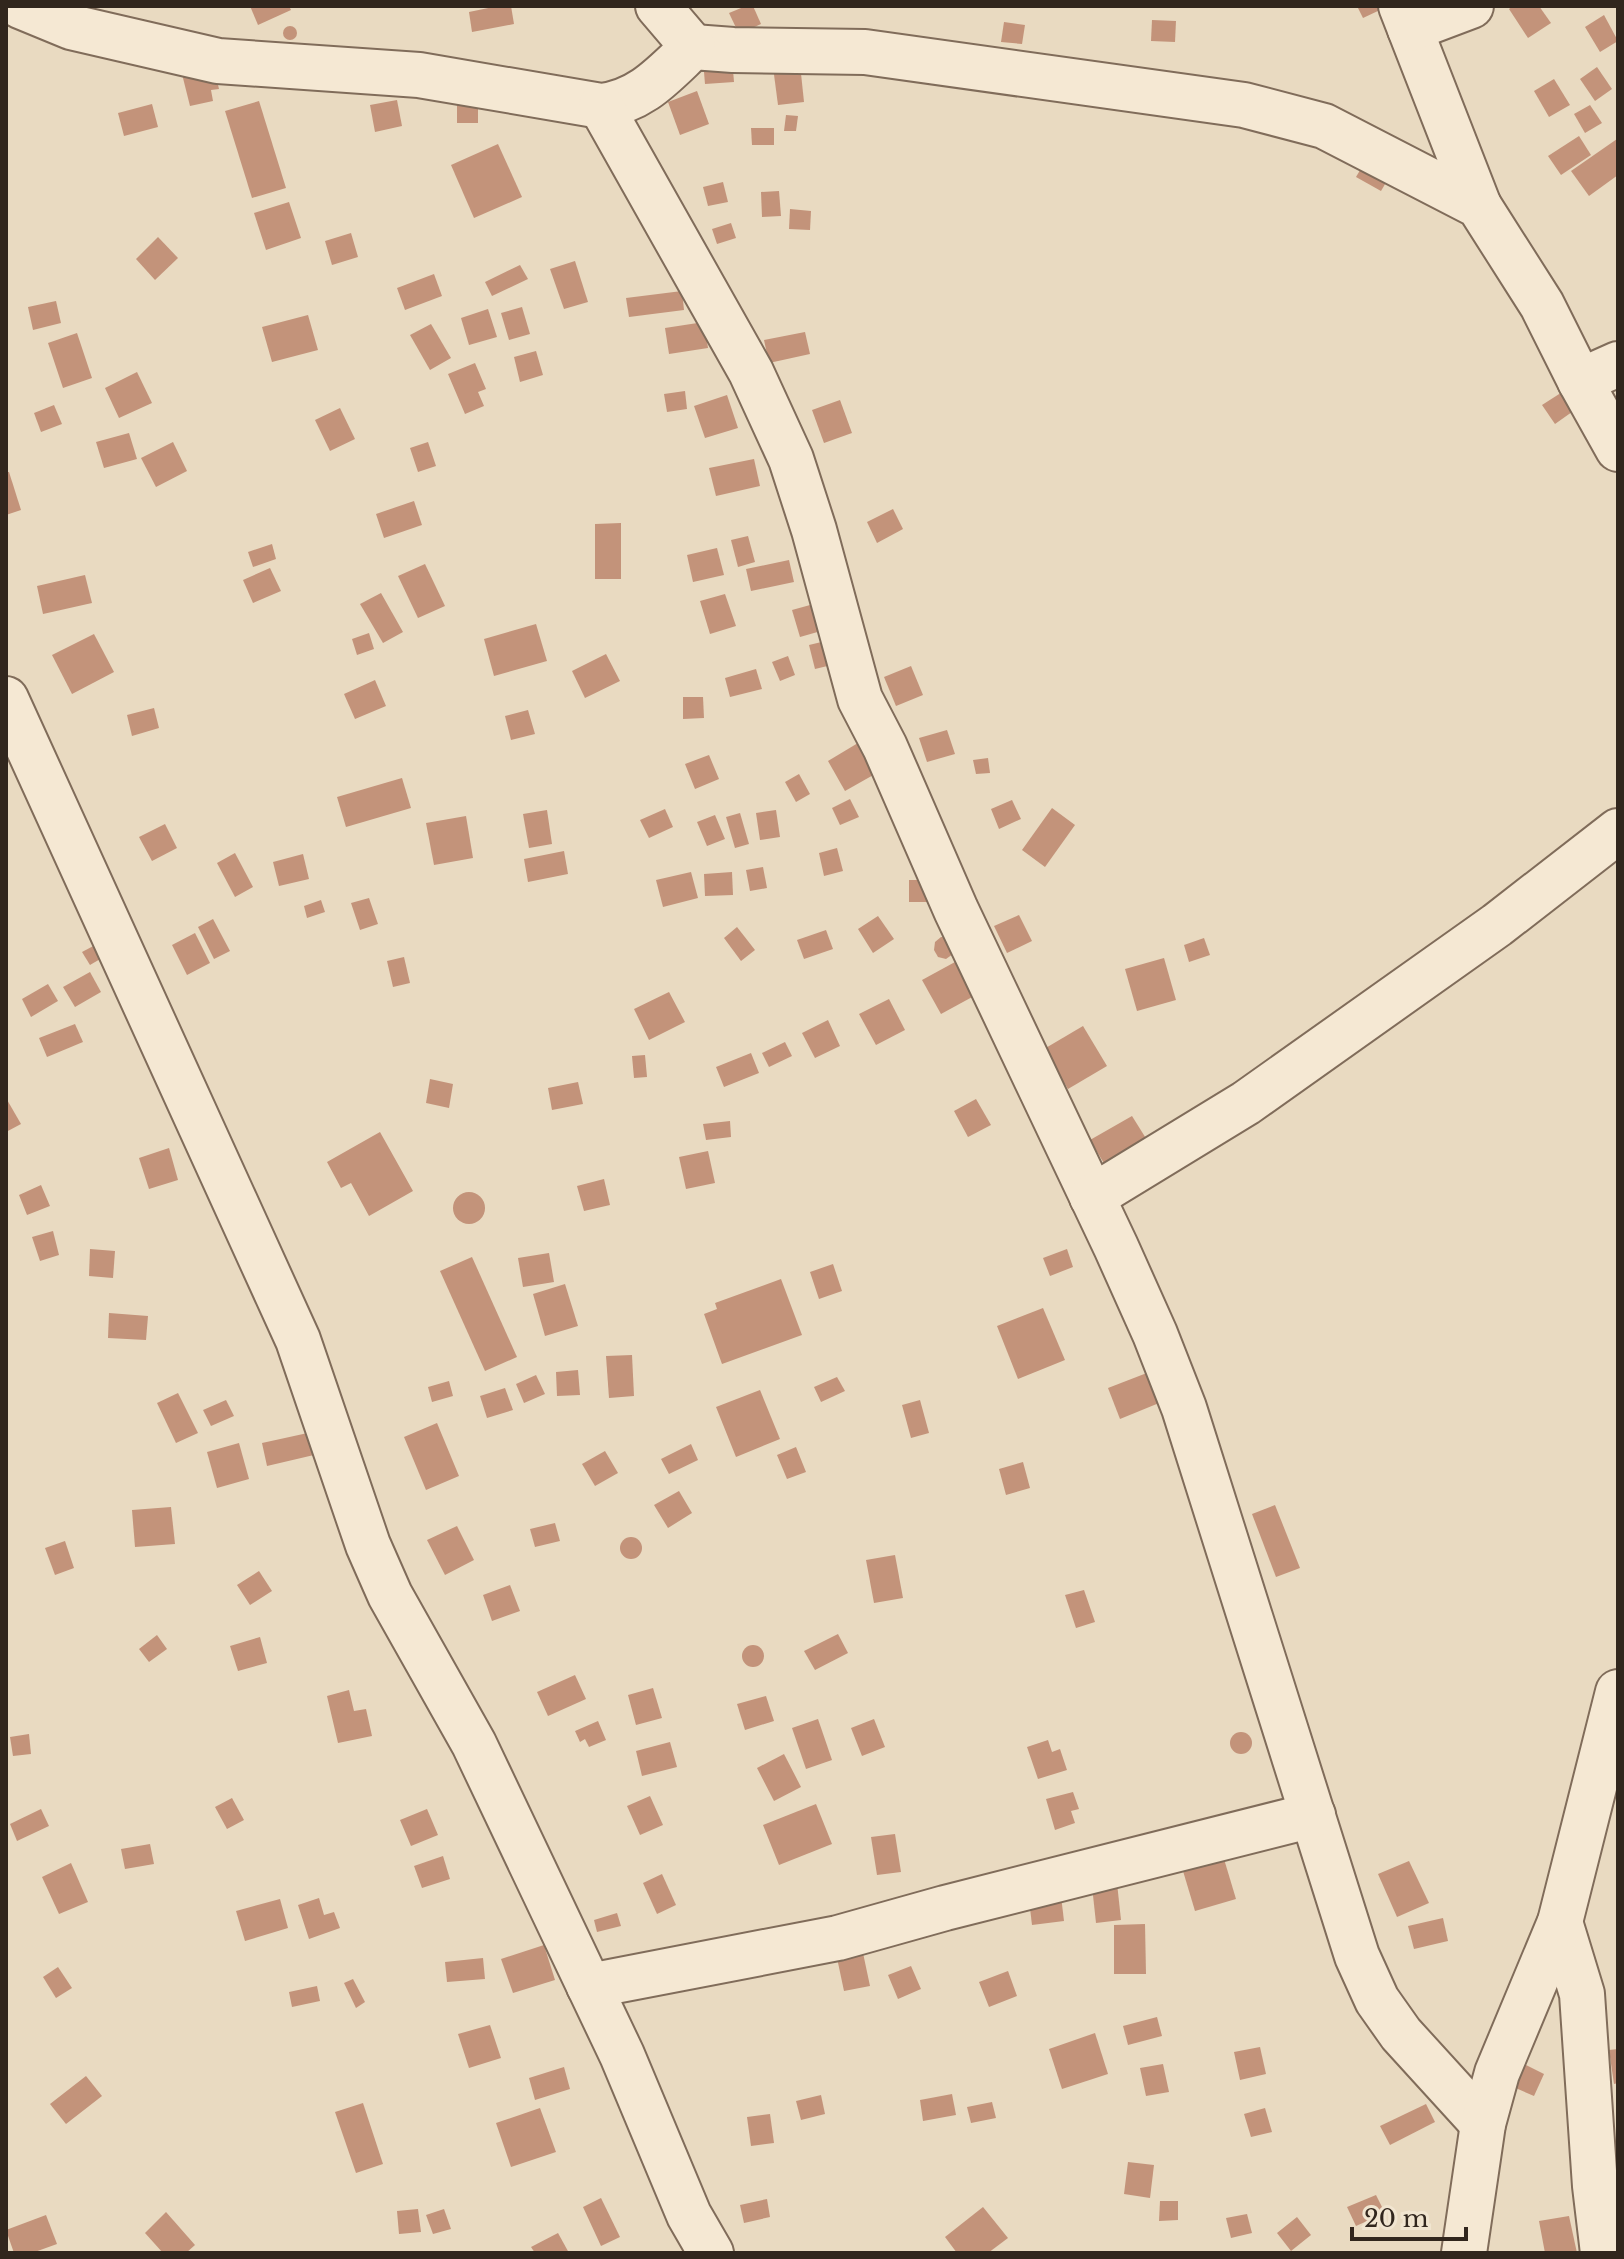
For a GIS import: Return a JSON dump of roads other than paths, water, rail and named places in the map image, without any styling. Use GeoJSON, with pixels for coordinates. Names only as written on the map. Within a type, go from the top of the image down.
{"type":"FeatureCollection","features":[{"type":"Feature","properties":{"kind":"street"},"geometry":{"type":"LineString","coordinates":[[20,6],[71,27],[218,61],[419,75],[601,106],[623,103],[652,85],[693,47]]}},
{"type":"Feature","properties":{"kind":"street"},"geometry":{"type":"LineString","coordinates":[[658,6],[693,47],[865,52],[1244,105],[1324,126],[1479,206]]}},
{"type":"Feature","properties":{"kind":"street"},"geometry":{"type":"LineString","coordinates":[[1471,6],[1406,17],[1479,206],[1542,305],[1599,372],[1618,449]]}},
{"type":"Feature","properties":{"kind":"street"},"geometry":{"type":"LineString","coordinates":[[601,106],[751,372],[791,459],[814,530],[860,699],[885,747],[956,910],[1155,1334],[1184,1408],[1357,1956],[1377,2000],[1401,2034],[1483,2124]]}},
{"type":"Feature","properties":{"kind":"street"},"geometry":{"type":"LineString","coordinates":[[6,699],[298,1340],[368,1545],[390,1595],[474,1744],[622,2055],[689,2215],[711,2253]]}},
{"type":"Feature","properties":{"kind":"street"},"geometry":{"type":"LineString","coordinates":[[1092,1197],[1246,1103],[1497,925],[1618,831]]}},
{"type":"Feature","properties":{"kind":"street"},"geometry":{"type":"LineString","coordinates":[[1464,2253],[1483,2124],[1497,2073],[1560,1922],[1618,1692]]}},
{"type":"Feature","properties":{"kind":"street"},"geometry":{"type":"LineString","coordinates":[[589,1986],[838,1938],[1313,1815]]}},
{"type":"Feature","properties":{"kind":"street"},"geometry":{"type":"LineString","coordinates":[[1560,1922],[1582,1994],[1595,2186],[1603,2253]]}}]}
